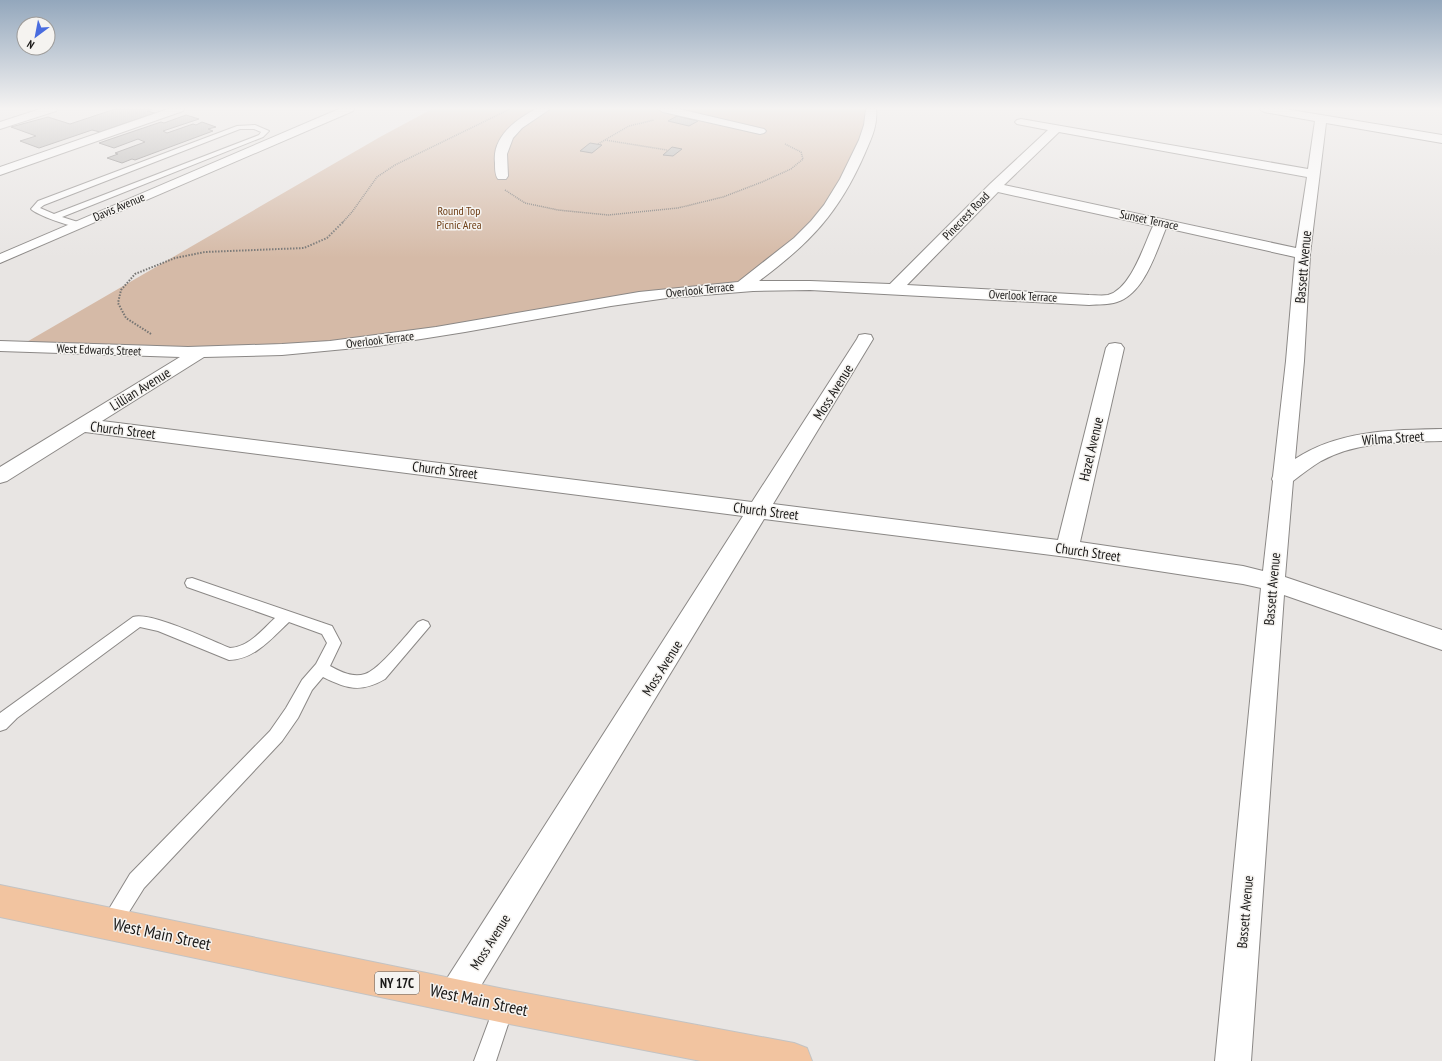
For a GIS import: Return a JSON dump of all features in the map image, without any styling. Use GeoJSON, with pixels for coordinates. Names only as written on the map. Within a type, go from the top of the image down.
{"type":"FeatureCollection","features":[{"type":"Feature","properties":{"kind":"main road","name":"West Main Street"},"geometry":{"type":"LineString","coordinates":[[0,901],[504,1006],[794,1061]]}},
{"type":"Feature","properties":{"kind":"street"},"geometry":{"type":"LineString","coordinates":[[0,171],[37,159]]}},
{"type":"Feature","properties":{"kind":"street","name":"Davis Avenue"},"geometry":{"type":"LineString","coordinates":[[0,258],[233,159]]}},
{"type":"Feature","properties":{"kind":"street"},"geometry":{"type":"LineString","coordinates":[[501,159],[502,176]]}},
{"type":"Feature","properties":{"kind":"street"},"geometry":{"type":"LineString","coordinates":[[743,286],[786,253],[815,225],[829,207],[857,159]]}},
{"type":"Feature","properties":{"kind":"street","name":"Pinecrest Road"},"geometry":{"type":"LineString","coordinates":[[894,289],[1025,159]]}},
{"type":"Feature","properties":{"kind":"street"},"geometry":{"type":"LineString","coordinates":[[1227,159],[1313,174]]}},
{"type":"Feature","properties":{"kind":"street","name":"Bassett Avenue"},"geometry":{"type":"LineString","coordinates":[[1233,1061],[1282,479],[1295,361],[1303,254],[1315,159]]}},
{"type":"Feature","properties":{"kind":"street"},"geometry":{"type":"LineString","coordinates":[[0,160],[16,166]]}},
{"type":"Feature","properties":{"kind":"street","name":"Sunset Terrace"},"geometry":{"type":"LineString","coordinates":[[995,187],[1303,254]]}},
{"type":"Feature","properties":{"kind":"street","name":"Overlook Terrace"},"geometry":{"type":"LineString","coordinates":[[198,353],[310,348],[375,341],[442,332],[658,294],[743,286],[799,284],[1089,300],[1112,299],[1124,293],[1134,281],[1161,223]]}},
{"type":"Feature","properties":{"kind":"street","name":"Moss Avenue"},"geometry":{"type":"LineString","coordinates":[[456,995],[760,510],[865,339]]}},
{"type":"Feature","properties":{"kind":"street","name":"West Edwards Street"},"geometry":{"type":"LineString","coordinates":[[0,346],[128,352],[198,353]]}},
{"type":"Feature","properties":{"kind":"street","name":"Hazel Avenue"},"geometry":{"type":"LineString","coordinates":[[1066,549],[1114,348]]}},
{"type":"Feature","properties":{"kind":"street","name":"Lillian Avenue"},"geometry":{"type":"LineString","coordinates":[[0,476],[198,353]]}},
{"type":"Feature","properties":{"kind":"street","name":"Church Street"},"geometry":{"type":"LineString","coordinates":[[81,425],[1066,549],[1243,575],[1273,582],[1442,640]]}},
{"type":"Feature","properties":{"kind":"street","name":"Wilma Street"},"geometry":{"type":"LineString","coordinates":[[1282,479],[1315,456],[1352,442],[1388,436],[1442,435]]}},
{"type":"Feature","properties":{"kind":"lane"},"geometry":{"type":"LineString","coordinates":[[78,225],[35,209],[42,203],[157,159]]}},
{"type":"Feature","properties":{"kind":"lane"},"geometry":{"type":"LineString","coordinates":[[55,217],[204,159]]}},
{"type":"Feature","properties":{"kind":"lane"},"geometry":{"type":"LineString","coordinates":[[110,924],[137,881],[276,736],[292,713],[306,685],[321,669],[334,643],[327,630],[192,583]]}},
{"type":"Feature","properties":{"kind":"lane"},"geometry":{"type":"LineString","coordinates":[[0,724],[11,713],[138,620],[160,626],[229,654],[237,654],[248,650],[286,616]]}},
{"type":"Feature","properties":{"kind":"lane"},"geometry":{"type":"LineString","coordinates":[[321,669],[356,683],[372,680],[380,674],[422,626]]}},
{"type":"Feature","properties":{"kind":"lane"},"geometry":{"type":"LineString","coordinates":[[485,1061],[504,1006]]}},
{"type":"Feature","properties":{"kind":"path"},"geometry":{"type":"LineString","coordinates":[[167,352],[159,338],[126,318],[118,303],[120,290],[135,274],[175,258],[205,252],[304,248],[327,238],[352,212],[377,178],[395,165],[408,159]]}},
{"type":"Feature","properties":{"kind":"path"},"geometry":{"type":"LineString","coordinates":[[502,176],[505,190],[525,203],[558,210],[608,215],[678,208],[723,197],[791,169],[803,159]]}},
{"type":"Feature","properties":{"kind":"green space","name":"Round Top Picnic Area"},"geometry":{"type":"Polygon","coordinates":[[[343,159],[855,159],[829,207],[743,286],[610,302],[434,333],[198,353],[18,347],[343,159]]]}},
{"type":"Feature","properties":{"kind":"building"},"geometry":{"type":"Polygon","coordinates":[[[109,159],[139,159],[135,160],[132,159],[122,163],[109,159]]]}}]}
